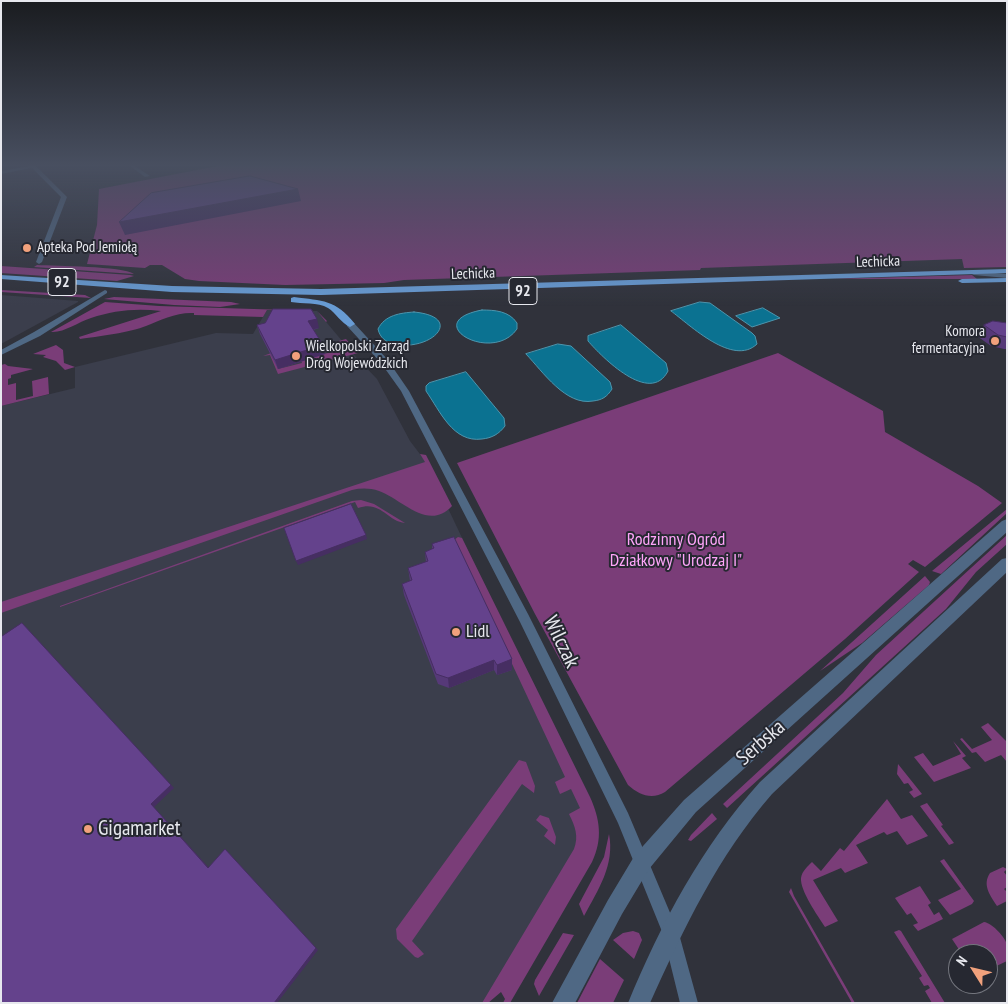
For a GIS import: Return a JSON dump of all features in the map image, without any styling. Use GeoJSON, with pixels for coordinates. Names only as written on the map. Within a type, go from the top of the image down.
{"type":"FeatureCollection","features":[{"type":"Feature","properties":{"kind":"main road","name":"Lechicka"},"geometry":{"type":"LineString","coordinates":[[1,278],[182,290],[311,292],[1007,271]]}},
{"type":"Feature","properties":{"kind":"main road","name":"Lechicka"},"geometry":{"type":"LineString","coordinates":[[1,285],[105,292],[256,298],[790,283],[994,281]]}},
{"type":"Feature","properties":{"kind":"main road"},"geometry":{"type":"LineString","coordinates":[[256,298],[322,303],[334,308],[350,324]]}},
{"type":"Feature","properties":{"kind":"street"},"geometry":{"type":"LineString","coordinates":[[39,262],[58,213]]}},
{"type":"Feature","properties":{"kind":"street"},"geometry":{"type":"LineString","coordinates":[[973,272],[1007,276]]}},
{"type":"Feature","properties":{"kind":"street"},"geometry":{"type":"LineString","coordinates":[[994,281],[1007,282]]}},
{"type":"Feature","properties":{"kind":"street"},"geometry":{"type":"LineString","coordinates":[[1,353],[45,329],[105,292]]}},
{"type":"Feature","properties":{"kind":"street","name":"Wilczak"},"geometry":{"type":"LineString","coordinates":[[350,324],[393,372],[408,397],[524,618],[623,818],[642,862],[671,934],[689,1003]]}},
{"type":"Feature","properties":{"kind":"street","name":"Serbska"},"geometry":{"type":"LineString","coordinates":[[563,1003],[642,862],[690,806],[1007,524]]}},
{"type":"Feature","properties":{"kind":"street","name":"Serbska"},"geometry":{"type":"LineString","coordinates":[[639,1003],[706,865],[733,825],[750,805],[1007,564]]}},
{"type":"Feature","properties":{"kind":"shaded area"},"geometry":{"type":"Polygon","coordinates":[[[1,295],[78,301],[78,302],[1,344],[1,295]]]}},
{"type":"Feature","properties":{"kind":"shaded area"},"geometry":{"type":"Polygon","coordinates":[[[267,310],[317,311],[377,379],[410,441],[426,462],[587,801],[575,856],[489,1003],[1,1003],[1,406],[75,388],[75,367],[216,333],[253,334],[267,310]]]}},
{"type":"Feature","properties":{"kind":"green space"},"geometry":{"type":"Polygon","coordinates":[[[98,213],[1007,213],[1007,267],[964,268],[962,259],[404,280],[384,283],[285,285],[185,279],[162,265],[150,265],[145,268],[87,264],[97,225],[98,213]]]}},
{"type":"Feature","properties":{"kind":"green space"},"geometry":{"type":"Polygon","coordinates":[[[37,265],[116,269],[134,274],[34,267],[37,265]]]}},
{"type":"Feature","properties":{"kind":"green space"},"geometry":{"type":"Polygon","coordinates":[[[1,266],[134,276],[117,281],[1,273],[1,266]]]}},
{"type":"Feature","properties":{"kind":"green space"},"geometry":{"type":"Polygon","coordinates":[[[972,275],[977,279],[832,279],[972,275]]]}},
{"type":"Feature","properties":{"kind":"green space"},"geometry":{"type":"Polygon","coordinates":[[[1,290],[85,295],[91,298],[1,292],[1,290]]]}},
{"type":"Feature","properties":{"kind":"green space"},"geometry":{"type":"Polygon","coordinates":[[[114,297],[240,304],[220,307],[104,299],[114,297]]]}},
{"type":"Feature","properties":{"kind":"green space"},"geometry":{"type":"Polygon","coordinates":[[[105,302],[159,306],[317,311],[267,310],[263,317],[181,314],[132,330],[80,339],[79,337],[161,311],[126,310],[100,315],[61,331],[51,332],[105,302]]]}},
{"type":"Feature","properties":{"kind":"green space"},"geometry":{"type":"Polygon","coordinates":[[[346,339],[358,353],[278,374],[270,355],[263,356],[274,352],[278,369],[302,363],[301,360],[343,349],[338,342],[320,346],[346,339]]]}},
{"type":"Feature","properties":{"kind":"green space"},"geometry":{"type":"Polygon","coordinates":[[[56,345],[63,350],[64,363],[75,367],[65,370],[56,361],[43,357],[46,355],[33,354],[56,345]]]}},
{"type":"Feature","properties":{"kind":"green space","name":"Rodzinny Ogród Działkowy \"Urodzaj I\""},"geometry":{"type":"Polygon","coordinates":[[[778,353],[883,411],[885,432],[978,486],[1002,503],[925,567],[913,560],[908,564],[919,572],[845,639],[665,792],[655,796],[646,795],[628,785],[535,614],[457,463],[778,353]]]}},
{"type":"Feature","properties":{"kind":"green space"},"geometry":{"type":"Polygon","coordinates":[[[1,365],[33,369],[11,375],[11,378],[8,379],[8,385],[16,383],[16,400],[33,396],[32,381],[48,377],[49,394],[1,406],[1,365]]]}},
{"type":"Feature","properties":{"kind":"green space"},"geometry":{"type":"Polygon","coordinates":[[[420,454],[426,455],[452,506],[443,513],[434,516],[424,515],[379,491],[372,489],[352,490],[1,613],[1,602],[425,462],[420,454]]]}},
{"type":"Feature","properties":{"kind":"green space"},"geometry":{"type":"Polygon","coordinates":[[[361,500],[374,504],[405,523],[393,519],[373,507],[358,508],[355,502],[60,607],[352,501],[361,500]]]}},
{"type":"Feature","properties":{"kind":"green space"},"geometry":{"type":"Polygon","coordinates":[[[1007,509],[1007,513],[941,574],[932,571],[1007,509]]]}},
{"type":"Feature","properties":{"kind":"green space"},"geometry":{"type":"Polygon","coordinates":[[[1007,535],[1007,544],[976,572],[946,609],[727,808],[723,804],[843,693],[876,655],[1007,535]]]}},
{"type":"Feature","properties":{"kind":"green space"},"geometry":{"type":"Polygon","coordinates":[[[458,537],[462,538],[590,797],[599,829],[598,845],[592,862],[510,1003],[503,1003],[505,999],[501,992],[488,1003],[482,1003],[574,849],[576,831],[569,814],[580,808],[571,789],[560,794],[555,782],[565,777],[454,540],[458,537]]]}},
{"type":"Feature","properties":{"kind":"green space"},"geometry":{"type":"Polygon","coordinates":[[[925,576],[930,582],[929,585],[862,643],[820,671],[925,576]]]}},
{"type":"Feature","properties":{"kind":"green space"},"geometry":{"type":"Polygon","coordinates":[[[988,723],[1007,742],[1007,762],[1001,755],[985,762],[976,752],[972,753],[960,739],[962,738],[972,749],[992,740],[981,727],[988,723]]]}},
{"type":"Feature","properties":{"kind":"green space"},"geometry":{"type":"Polygon","coordinates":[[[953,741],[966,756],[962,758],[971,768],[934,782],[914,757],[923,753],[933,766],[961,754],[953,741]]]}},
{"type":"Feature","properties":{"kind":"green space"},"geometry":{"type":"Polygon","coordinates":[[[519,760],[526,762],[535,786],[534,793],[522,784],[412,941],[424,954],[418,958],[415,957],[397,939],[396,929],[519,760]]]}},
{"type":"Feature","properties":{"kind":"green space"},"geometry":{"type":"Polygon","coordinates":[[[898,764],[922,794],[914,798],[909,792],[913,790],[908,783],[904,784],[897,774],[898,764]]]}},
{"type":"Feature","properties":{"kind":"green space"},"geometry":{"type":"Polygon","coordinates":[[[887,799],[901,819],[912,815],[928,836],[907,845],[897,831],[887,835],[884,832],[856,845],[868,863],[845,873],[841,868],[813,880],[838,921],[825,927],[803,890],[801,878],[803,873],[812,862],[821,871],[840,848],[844,851],[887,799]]]}},
{"type":"Feature","properties":{"kind":"green space"},"geometry":{"type":"Polygon","coordinates":[[[927,803],[954,843],[949,845],[920,806],[927,803]]]}},
{"type":"Feature","properties":{"kind":"green space"},"geometry":{"type":"Polygon","coordinates":[[[712,813],[717,819],[691,841],[688,840],[691,835],[712,813]]]}},
{"type":"Feature","properties":{"kind":"green space"},"geometry":{"type":"Polygon","coordinates":[[[540,815],[549,818],[556,837],[555,845],[544,836],[548,830],[536,820],[540,815]]]}},
{"type":"Feature","properties":{"kind":"green space"},"geometry":{"type":"Polygon","coordinates":[[[609,834],[610,856],[604,877],[584,916],[579,904],[604,857],[609,834]]]}},
{"type":"Feature","properties":{"kind":"green space"},"geometry":{"type":"Polygon","coordinates":[[[944,859],[974,901],[972,904],[950,915],[938,900],[961,889],[940,861],[944,859]]]}},
{"type":"Feature","properties":{"kind":"green space"},"geometry":{"type":"Polygon","coordinates":[[[1003,867],[1007,869],[1004,872],[1007,876],[1007,887],[1004,889],[1007,892],[1007,901],[997,906],[988,890],[987,882],[990,873],[1003,867]]]}},
{"type":"Feature","properties":{"kind":"green space"},"geometry":{"type":"Polygon","coordinates":[[[920,886],[931,903],[928,905],[934,915],[939,912],[943,919],[918,931],[913,925],[918,923],[911,913],[907,915],[895,898],[920,886]]]}},
{"type":"Feature","properties":{"kind":"green space"},"geometry":{"type":"Polygon","coordinates":[[[791,888],[855,1003],[852,1003],[789,892],[791,888]]]}},
{"type":"Feature","properties":{"kind":"green space"},"geometry":{"type":"Polygon","coordinates":[[[984,922],[987,923],[1003,937],[1007,946],[1007,961],[998,965],[998,944],[955,944],[952,939],[984,922]]]}},
{"type":"Feature","properties":{"kind":"green space"},"geometry":{"type":"Polygon","coordinates":[[[899,930],[945,1003],[932,1003],[925,991],[930,988],[928,985],[924,986],[919,978],[922,976],[894,932],[899,930]]]}},
{"type":"Feature","properties":{"kind":"green space"},"geometry":{"type":"Polygon","coordinates":[[[633,931],[639,933],[642,940],[634,959],[613,940],[623,933],[633,931]]]}},
{"type":"Feature","properties":{"kind":"green space"},"geometry":{"type":"Polygon","coordinates":[[[563,933],[574,935],[539,996],[534,984],[535,980],[563,933]]]}},
{"type":"Feature","properties":{"kind":"green space"},"geometry":{"type":"Polygon","coordinates":[[[600,959],[624,980],[613,1003],[577,1003],[600,959]]]}},
{"type":"Feature","properties":{"kind":"water"},"geometry":{"type":"Polygon","coordinates":[[[700,302],[710,303],[752,333],[757,344],[747,350],[736,351],[724,347],[700,334],[671,311],[700,302]]]}},
{"type":"Feature","properties":{"kind":"water"},"geometry":{"type":"Polygon","coordinates":[[[763,308],[780,318],[752,327],[736,316],[763,308]]]}},
{"type":"Feature","properties":{"kind":"water"},"geometry":{"type":"Polygon","coordinates":[[[482,310],[497,311],[510,316],[517,323],[517,329],[506,339],[492,343],[478,342],[466,338],[458,331],[457,323],[464,316],[482,310]]]}},
{"type":"Feature","properties":{"kind":"water"},"geometry":{"type":"Polygon","coordinates":[[[414,312],[430,315],[438,320],[440,326],[437,333],[430,339],[408,345],[394,344],[382,337],[378,329],[381,324],[398,314],[414,312]]]}},
{"type":"Feature","properties":{"kind":"water"},"geometry":{"type":"Polygon","coordinates":[[[621,325],[666,363],[668,371],[660,380],[650,383],[638,381],[626,375],[588,341],[588,336],[621,325]]]}},
{"type":"Feature","properties":{"kind":"water"},"geometry":{"type":"Polygon","coordinates":[[[558,344],[571,346],[610,382],[612,389],[606,396],[593,401],[583,401],[564,393],[526,354],[558,344]]]}},
{"type":"Feature","properties":{"kind":"water"},"geometry":{"type":"Polygon","coordinates":[[[466,372],[504,418],[505,426],[492,437],[472,439],[455,431],[442,416],[426,391],[426,386],[429,383],[466,372]]]}},
{"type":"Feature","properties":{"kind":"building"},"geometry":{"type":"Polygon","coordinates":[[[129,213],[169,213],[119,222],[129,213]]]}},
{"type":"Feature","properties":{"kind":"building"},"geometry":{"type":"Polygon","coordinates":[[[273,309],[311,309],[317,319],[308,321],[323,345],[275,360],[257,325],[265,323],[273,309]]]}},
{"type":"Feature","properties":{"kind":"building"},"geometry":{"type":"Polygon","coordinates":[[[993,321],[1007,323],[1007,337],[998,335],[984,325],[993,321]]]}},
{"type":"Feature","properties":{"kind":"building"},"geometry":{"type":"Polygon","coordinates":[[[351,504],[366,535],[296,561],[284,528],[351,504]]]}},
{"type":"Feature","properties":{"kind":"building","name":"Lidl"},"geometry":{"type":"Polygon","coordinates":[[[454,537],[512,659],[497,665],[494,660],[448,678],[436,674],[402,584],[412,580],[408,568],[428,561],[425,552],[434,548],[432,544],[454,537]]]}},
{"type":"Feature","properties":{"kind":"building","name":"Gigamarket"},"geometry":{"type":"Polygon","coordinates":[[[22,623],[171,785],[151,804],[208,868],[225,849],[316,948],[274,1003],[1,1003],[1,637],[22,623]]]}},
{"type":"Feature","properties":{"kind":"place","name":"Apteka Pod Jemiołą"},"geometry":{"type":"Point","coordinates":[27,248]}},
{"type":"Feature","properties":{"kind":"place","name":"Komora fermentacyjna"},"geometry":{"type":"Point","coordinates":[995,341]}},
{"type":"Feature","properties":{"kind":"place","name":"Wielkopolski Zarząd Dróg Wojewódzkich"},"geometry":{"type":"Point","coordinates":[296,356]}},
{"type":"Feature","properties":{"kind":"place","name":"Lidl"},"geometry":{"type":"Point","coordinates":[456,632]}},
{"type":"Feature","properties":{"kind":"place","name":"Gigamarket"},"geometry":{"type":"Point","coordinates":[88,829]}}]}
